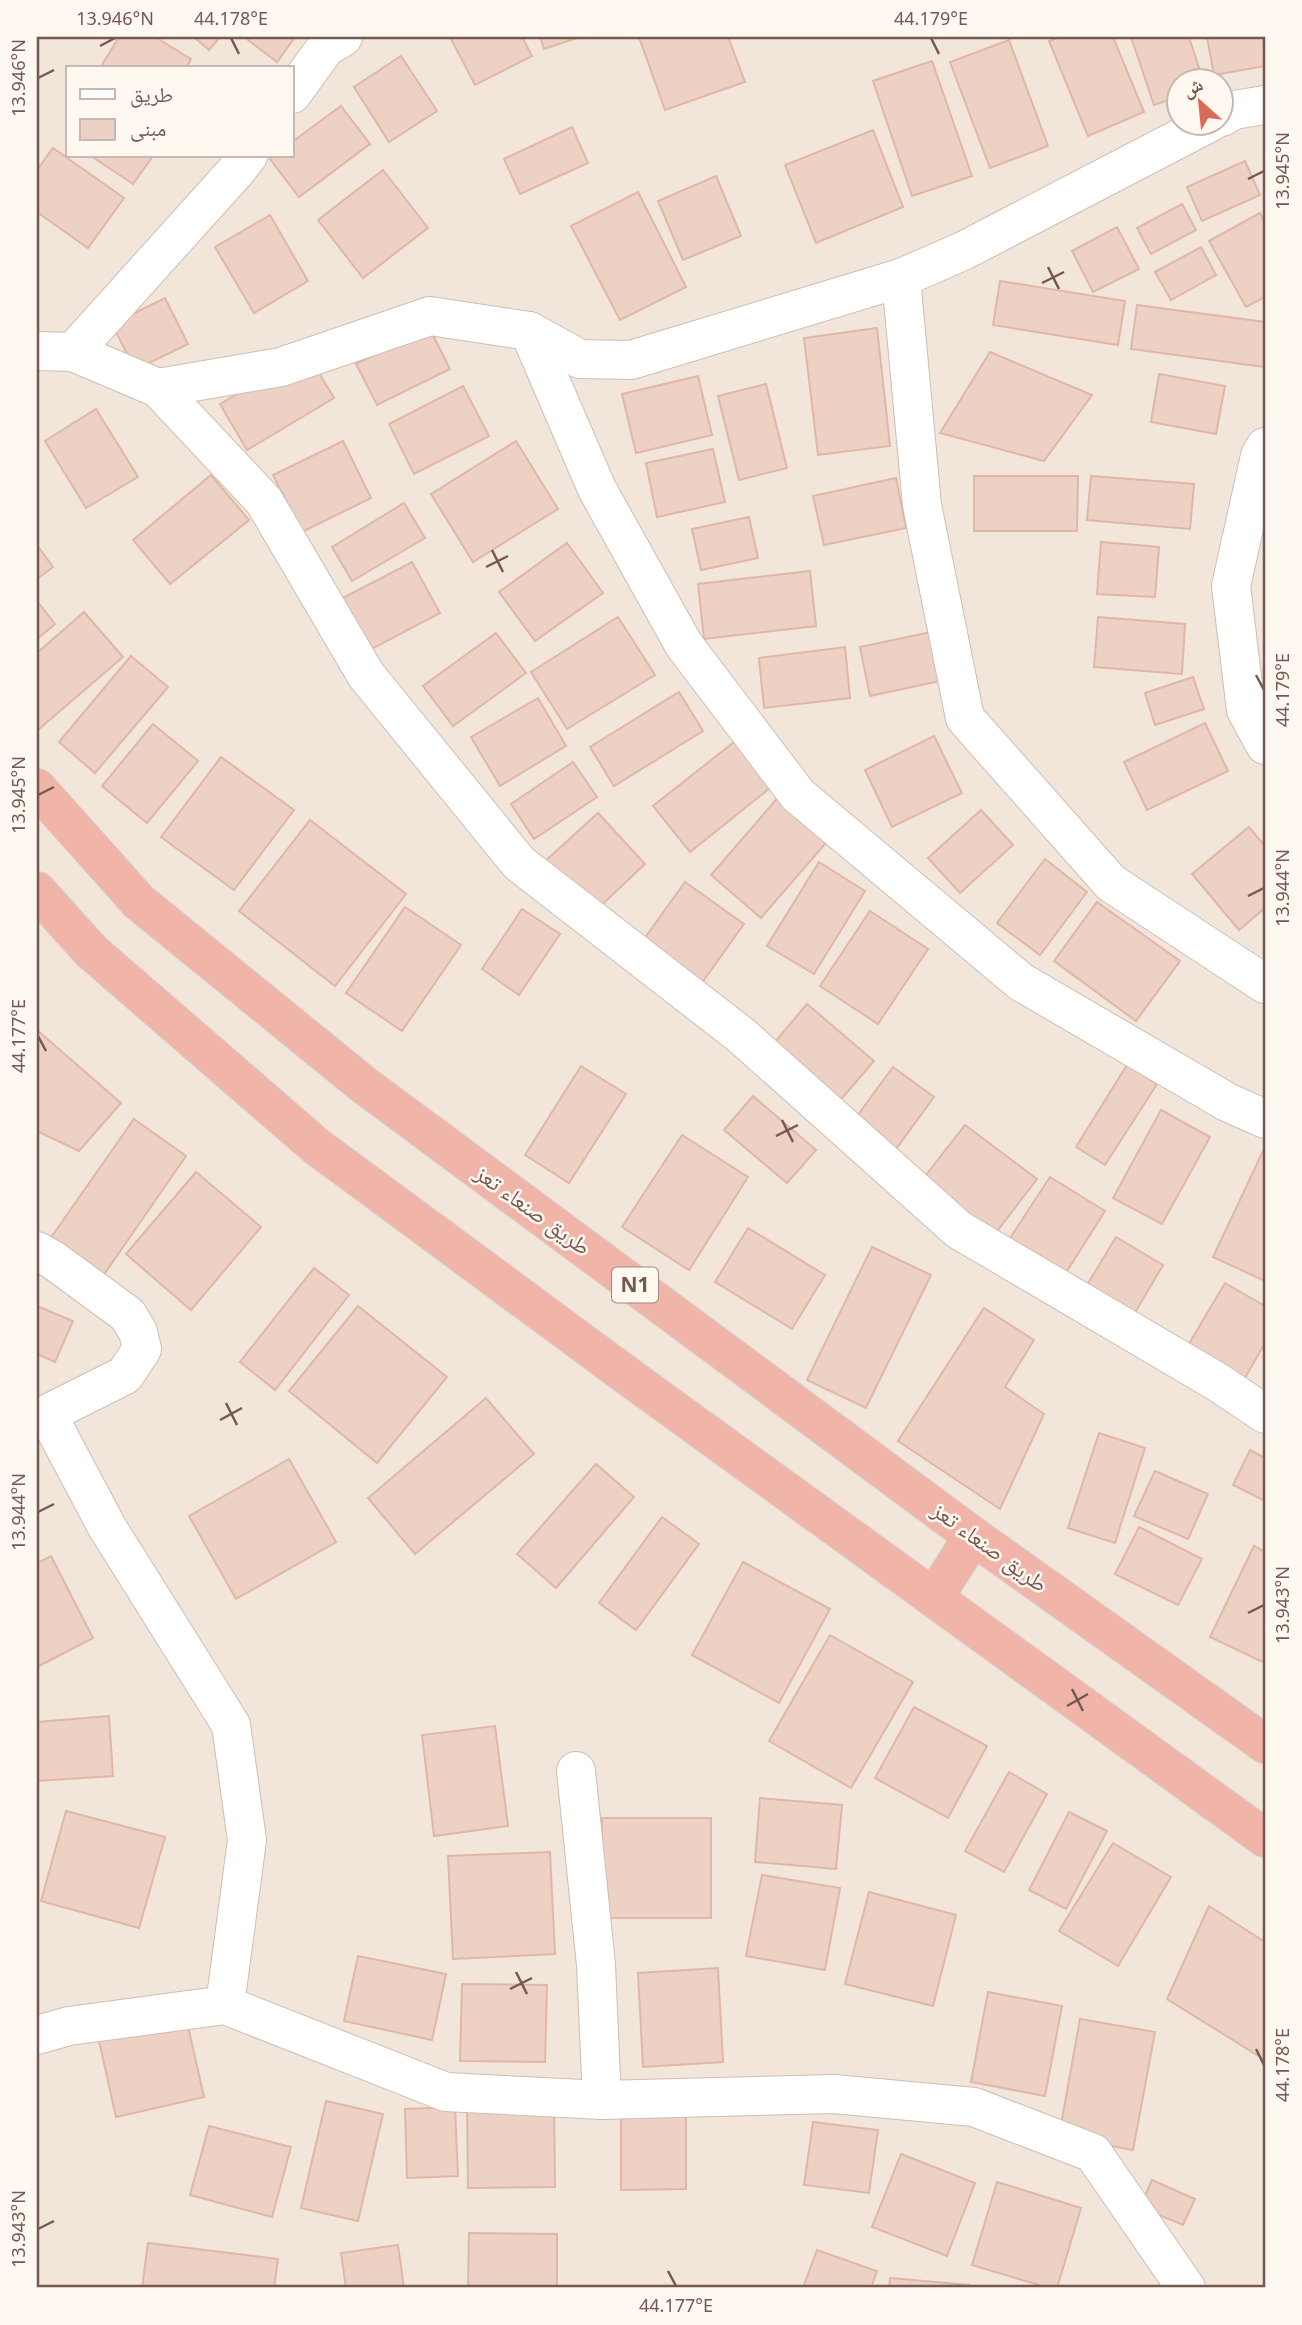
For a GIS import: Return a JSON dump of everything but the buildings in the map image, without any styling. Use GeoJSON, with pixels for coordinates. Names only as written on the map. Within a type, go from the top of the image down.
{"type":"FeatureCollection","features":[{"type":"Feature","properties":{"kind":"highway","name":"طريق صنعاء تعز"},"geometry":{"type":"LineString","coordinates":[[37,789],[139,902],[364,1085],[973,1536],[1265,1744]]}},
{"type":"Feature","properties":{"kind":"highway"},"geometry":{"type":"LineString","coordinates":[[37,891],[91,951],[316,1146],[1265,1838]]}},
{"type":"Feature","properties":{"kind":"highway"},"geometry":{"type":"LineString","coordinates":[[934,1598],[973,1536]]}},
{"type":"Feature","properties":{"kind":"street"},"geometry":{"type":"LineString","coordinates":[[294,91],[326,47],[343,37]]}},
{"type":"Feature","properties":{"kind":"street"},"geometry":{"type":"LineString","coordinates":[[1236,110],[1265,105]]}},
{"type":"Feature","properties":{"kind":"street"},"geometry":{"type":"LineString","coordinates":[[158,388],[281,367],[430,316],[529,331],[580,359],[631,360],[901,278],[963,251],[1184,136]]}},
{"type":"Feature","properties":{"kind":"street"},"geometry":{"type":"LineString","coordinates":[[246,158],[55,352],[158,388],[264,501],[366,675],[519,863],[742,1036],[959,1230],[1219,1383],[1265,1414]]}},
{"type":"Feature","properties":{"kind":"street"},"geometry":{"type":"LineString","coordinates":[[901,278],[922,505],[965,718],[1111,883],[1265,984]]}},
{"type":"Feature","properties":{"kind":"street"},"geometry":{"type":"LineString","coordinates":[[529,331],[597,489],[684,645],[798,795],[1021,982],[1227,1102],[1265,1119]]}},
{"type":"Feature","properties":{"kind":"street"},"geometry":{"type":"LineString","coordinates":[[1265,447],[1260,456],[1231,586],[1245,710],[1265,745]]}},
{"type":"Feature","properties":{"kind":"street"},"geometry":{"type":"LineString","coordinates":[[37,1251],[128,1315],[138,1332],[142,1349],[125,1375],[42,1411],[107,1527],[231,1725],[247,1840],[225,2005]]}},
{"type":"Feature","properties":{"kind":"street"},"geometry":{"type":"LineString","coordinates":[[576,1771],[596,1965],[602,2100]]}},
{"type":"Feature","properties":{"kind":"street"},"geometry":{"type":"LineString","coordinates":[[37,2035],[69,2026],[225,2005],[446,2092],[602,2100],[834,2094],[974,2106],[1093,2153],[1186,2288]]}},
{"type":"Feature","properties":{"kind":"shaded area"},"geometry":{"type":"Polygon","coordinates":[[[37,37],[1265,37],[1265,2288],[37,2288],[37,37]]]}}]}
